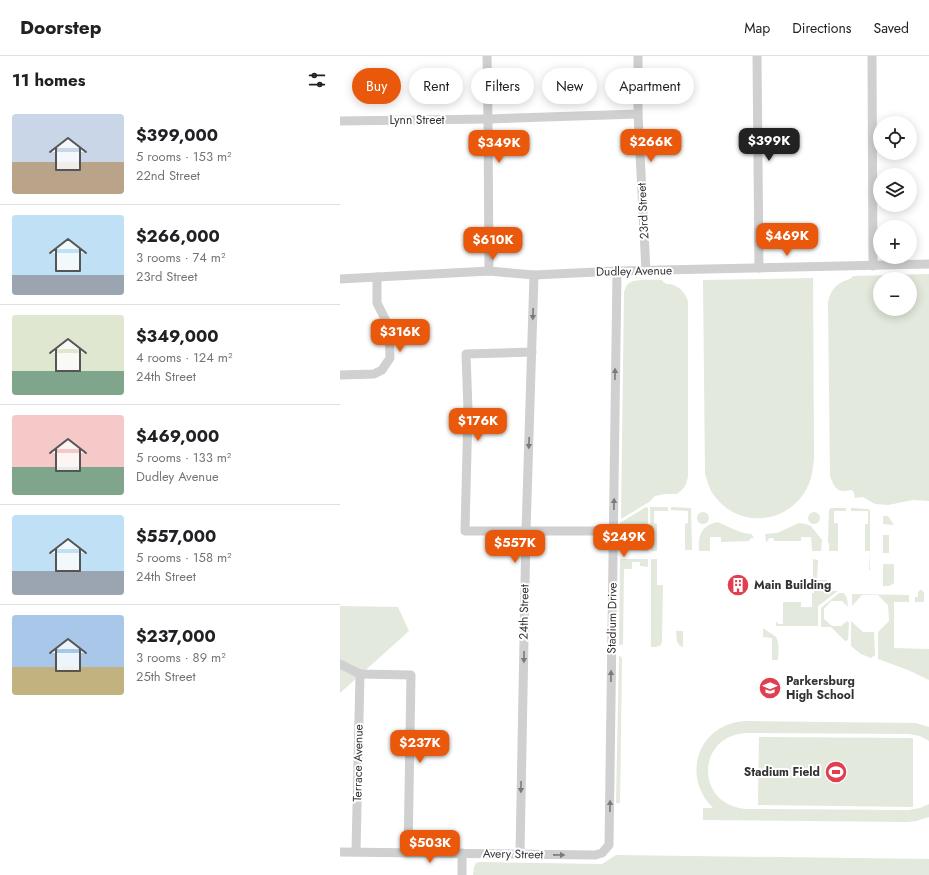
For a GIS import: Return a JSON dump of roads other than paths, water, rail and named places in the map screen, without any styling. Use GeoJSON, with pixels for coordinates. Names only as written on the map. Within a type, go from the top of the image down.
{"type":"FeatureCollection","features":[{"type":"Feature","properties":{"kind":"street"},"geometry":{"type":"LineString","coordinates":[[487,56],[489,271]]}},
{"type":"Feature","properties":{"kind":"street","name":"23rd Street"},"geometry":{"type":"LineString","coordinates":[[638,56],[638,114],[646,271]]}},
{"type":"Feature","properties":{"kind":"street"},"geometry":{"type":"LineString","coordinates":[[757,56],[759,268]]}},
{"type":"Feature","properties":{"kind":"street"},"geometry":{"type":"LineString","coordinates":[[872,56],[873,266]]}},
{"type":"Feature","properties":{"kind":"street","name":"Lynn Street"},"geometry":{"type":"LineString","coordinates":[[340,121],[488,120],[638,114]]}},
{"type":"Feature","properties":{"kind":"street","name":"Dudley Avenue"},"geometry":{"type":"LineString","coordinates":[[340,279],[489,271],[534,275],[617,271],[929,264]]}},
{"type":"Feature","properties":{"kind":"street","name":"Stadium Drive"},"geometry":{"type":"LineString","coordinates":[[609,845],[617,271]]}},
{"type":"Feature","properties":{"kind":"street","name":"24th Street"},"geometry":{"type":"LineString","coordinates":[[520,854],[526,531],[534,275]]}},
{"type":"Feature","properties":{"kind":"street"},"geometry":{"type":"LineString","coordinates":[[340,375],[374,374],[382,370],[390,358],[389,328],[377,303],[377,277]]}},
{"type":"Feature","properties":{"kind":"street"},"geometry":{"type":"LineString","coordinates":[[532,352],[466,354],[468,410],[466,531],[613,531]]}},
{"type":"Feature","properties":{"kind":"street"},"geometry":{"type":"LineString","coordinates":[[340,664],[360,674],[411,675],[408,853]]}},
{"type":"Feature","properties":{"kind":"street","name":"Terrace Avenue"},"geometry":{"type":"LineString","coordinates":[[356,852],[360,674]]}},
{"type":"Feature","properties":{"kind":"street","name":"Avery Street"},"geometry":{"type":"LineString","coordinates":[[340,852],[595,855],[602,854],[609,845]]}},
{"type":"Feature","properties":{"kind":"street"},"geometry":{"type":"LineString","coordinates":[[462,853],[462,875]]}},
{"type":"Feature","properties":{"kind":"place","name":"Main Building"},"geometry":{"type":"Point","coordinates":[738,585]}},
{"type":"Feature","properties":{"kind":"place","name":"Parkersburg High School"},"geometry":{"type":"Point","coordinates":[770,688]}},
{"type":"Feature","properties":{"kind":"place","name":"Stadium Field"},"geometry":{"type":"Point","coordinates":[836,772]}}]}
